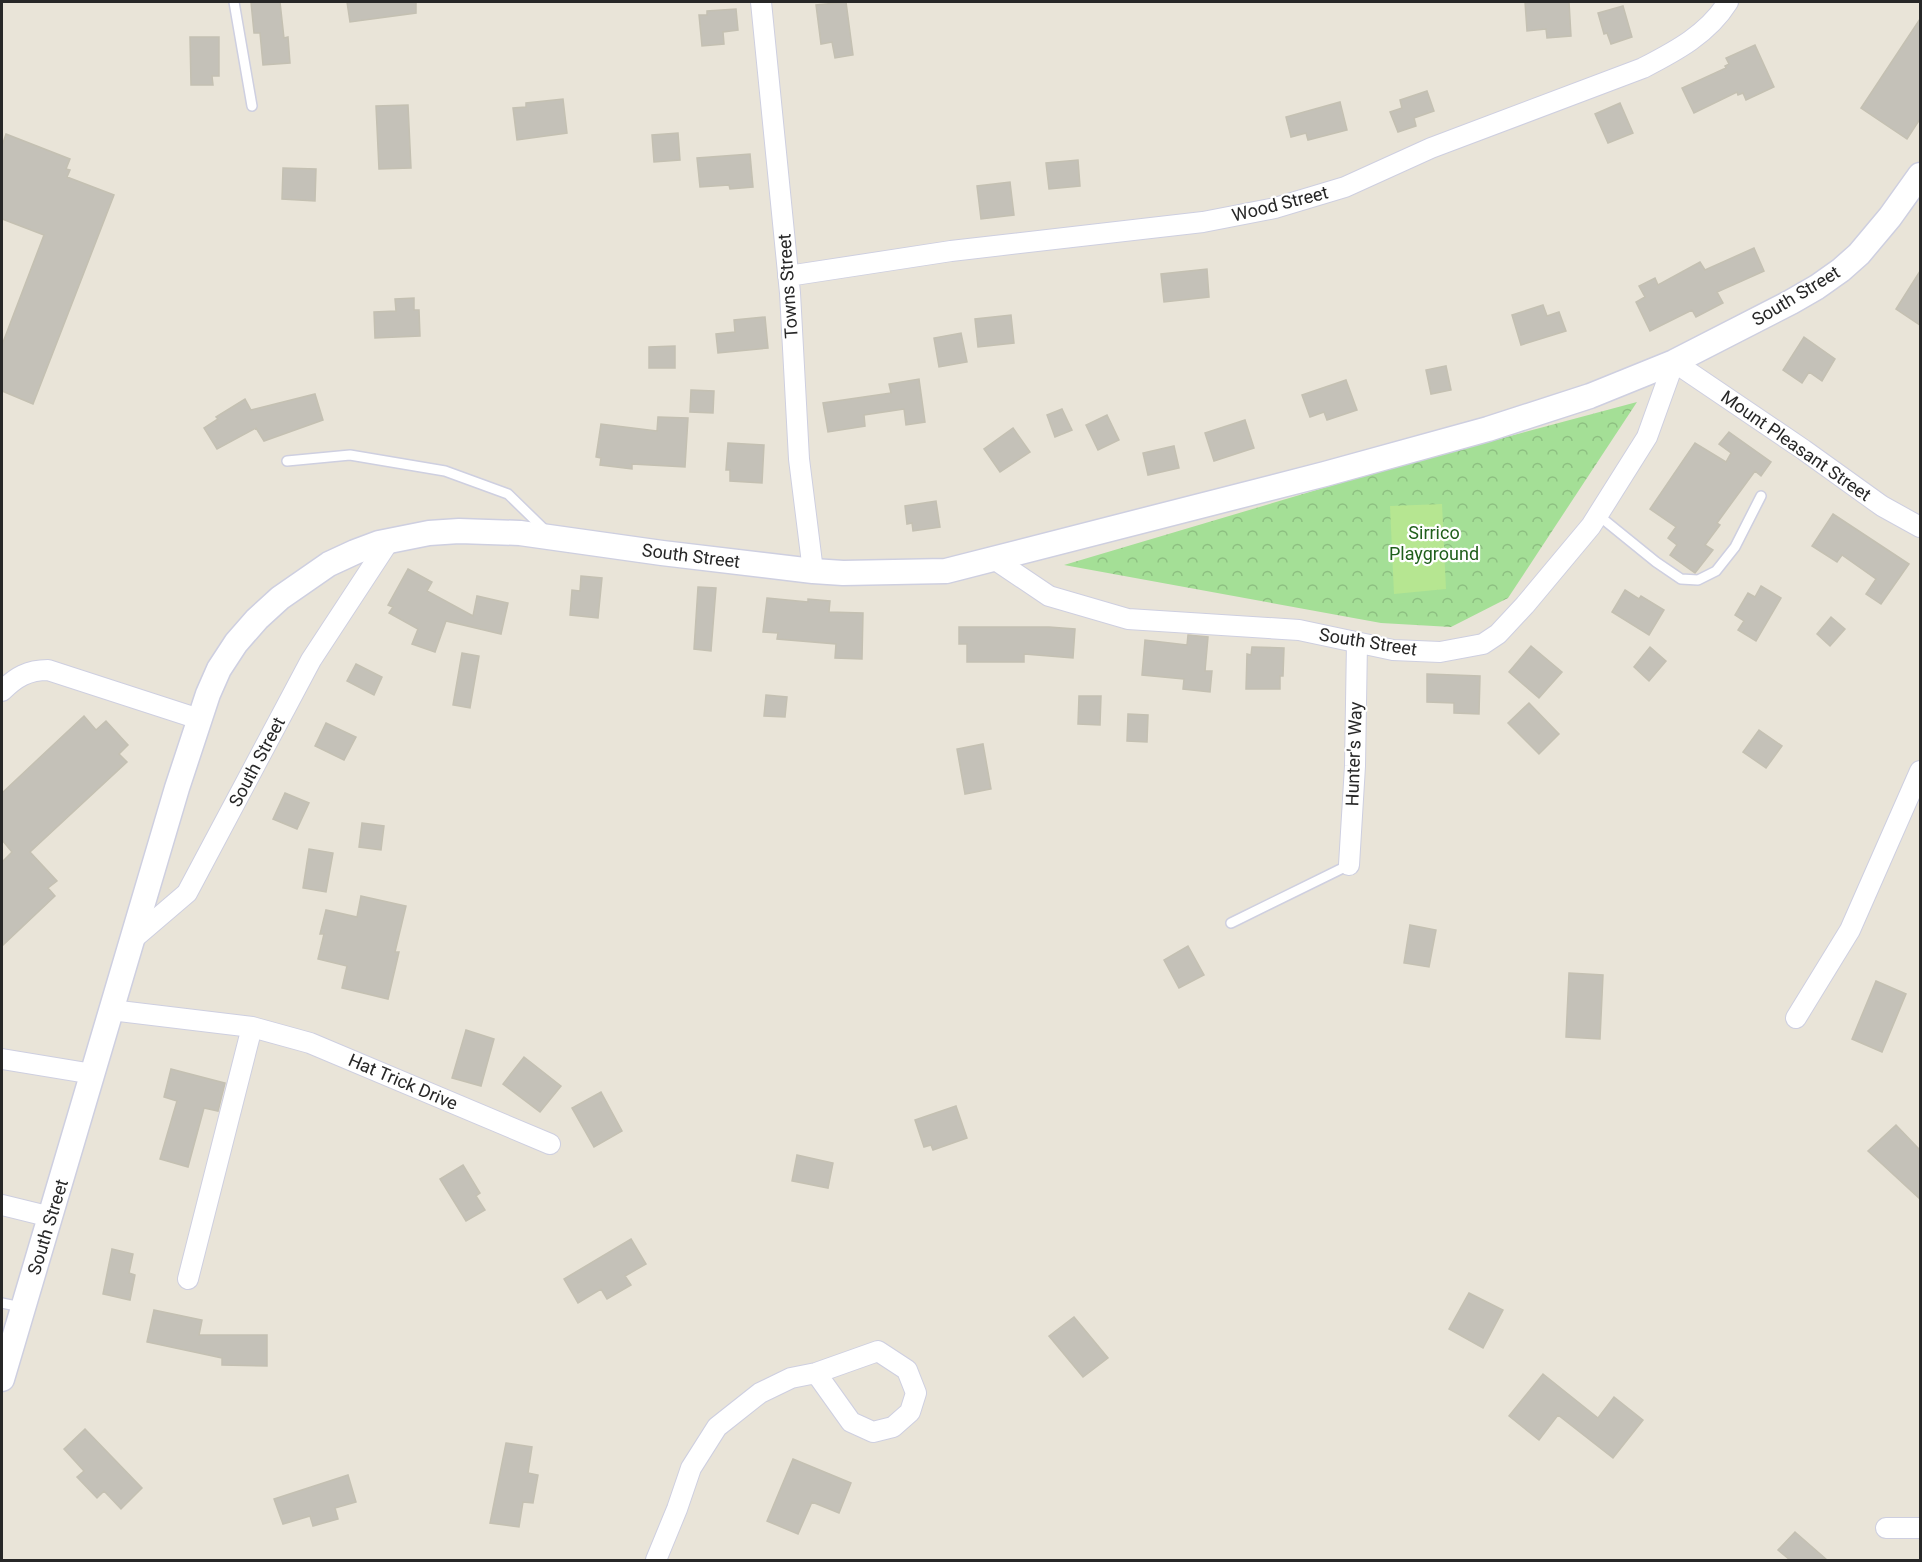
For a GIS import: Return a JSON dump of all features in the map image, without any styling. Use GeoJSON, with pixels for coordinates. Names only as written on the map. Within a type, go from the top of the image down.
{"type":"FeatureCollection","features":[{"type":"Feature","properties":{"kind":"street","name":"Towns Street"},"geometry":{"type":"LineString","coordinates":[[761,2],[788,276],[799,459],[813,571]]}},
{"type":"Feature","properties":{"kind":"street","name":"Wood Street"},"geometry":{"type":"LineString","coordinates":[[788,276],[951,251],[1203,222],[1249,214],[1311,198],[1374,175],[1431,148],[1643,68],[1706,30],[1721,14],[1728,2]]}},
{"type":"Feature","properties":{"kind":"street","name":"South Street"},"geometry":{"type":"LineString","coordinates":[[2,1378],[12,1305],[51,1217],[199,719],[219,669],[236,643],[279,598],[329,564],[388,541],[429,533],[459,531],[520,533],[813,571],[843,573],[946,571],[1325,474],[1488,429],[1590,396],[1674,362],[1791,302],[1841,270],[1880,230],[1920,176]]}},
{"type":"Feature","properties":{"kind":"street","name":"South Street"},"geometry":{"type":"LineString","coordinates":[[994,559],[1049,596],[1128,619],[1299,630],[1393,650],[1440,652],[1483,644],[1498,634],[1525,606],[1591,526],[1647,437],[1674,362]]}},
{"type":"Feature","properties":{"kind":"street","name":"Mount Pleasant Street"},"geometry":{"type":"LineString","coordinates":[[1674,362],[1882,506],[1920,527]]}},
{"type":"Feature","properties":{"kind":"street","name":"South Street"},"geometry":{"type":"LineString","coordinates":[[132,940],[187,893],[311,660],[388,541]]}},
{"type":"Feature","properties":{"kind":"street","name":"Hunter's Way"},"geometry":{"type":"LineString","coordinates":[[1350,865],[1355,765],[1357,642]]}},
{"type":"Feature","properties":{"kind":"street"},"geometry":{"type":"LineString","coordinates":[[2,691],[25,673],[48,670],[199,719]]}},
{"type":"Feature","properties":{"kind":"street"},"geometry":{"type":"LineString","coordinates":[[1796,1018],[1850,930],[1920,771]]}},
{"type":"Feature","properties":{"kind":"street","name":"Hat Trick Drive"},"geometry":{"type":"LineString","coordinates":[[111,1010],[252,1027],[310,1043],[550,1144]]}},
{"type":"Feature","properties":{"kind":"street"},"geometry":{"type":"LineString","coordinates":[[188,1279],[252,1027]]}},
{"type":"Feature","properties":{"kind":"street"},"geometry":{"type":"LineString","coordinates":[[2,1059],[93,1074]]}},
{"type":"Feature","properties":{"kind":"street"},"geometry":{"type":"LineString","coordinates":[[2,1205],[51,1217]]}},
{"type":"Feature","properties":{"kind":"street"},"geometry":{"type":"LineString","coordinates":[[656,1560],[691,1468],[717,1427],[760,1393],[791,1378],[816,1373],[878,1351],[907,1370],[916,1393],[910,1413],[892,1427],[873,1432],[851,1422],[816,1373]]}},
{"type":"Feature","properties":{"kind":"street"},"geometry":{"type":"LineString","coordinates":[[1886,1528],[1920,1528]]}},
{"type":"Feature","properties":{"kind":"lane"},"geometry":{"type":"LineString","coordinates":[[234,2],[252,106]]}},
{"type":"Feature","properties":{"kind":"lane"},"geometry":{"type":"LineString","coordinates":[[287,461],[350,455],[444,471],[508,494],[553,538]]}},
{"type":"Feature","properties":{"kind":"lane"},"geometry":{"type":"LineString","coordinates":[[1598,515],[1656,562],[1681,579],[1698,580],[1716,571],[1735,547],[1761,496]]}},
{"type":"Feature","properties":{"kind":"lane"},"geometry":{"type":"LineString","coordinates":[[1230,922],[1350,865]]}},
{"type":"Feature","properties":{"kind":"green space","name":"Sirrico Playground"},"geometry":{"type":"Polygon","coordinates":[[[1637,402],[1508,598],[1451,627],[1381,623],[1064,565],[1384,470],[1637,402]]]}},
{"type":"Feature","properties":{"kind":"green space"},"geometry":{"type":"Polygon","coordinates":[[[1442,504],[1446,589],[1394,594],[1390,506],[1442,504]]]}},
{"type":"Feature","properties":{"kind":"building"},"geometry":{"type":"Polygon","coordinates":[[[251,2],[280,2],[284,38],[288,37],[290,63],[263,65],[260,33],[254,33],[251,2]]]}},
{"type":"Feature","properties":{"kind":"building"},"geometry":{"type":"Polygon","coordinates":[[[347,2],[416,2],[416,13],[350,22],[347,2]]]}},
{"type":"Feature","properties":{"kind":"building"},"geometry":{"type":"Polygon","coordinates":[[[846,2],[853,55],[835,58],[832,42],[821,44],[816,5],[846,2]]]}},
{"type":"Feature","properties":{"kind":"building"},"geometry":{"type":"Polygon","coordinates":[[[1525,2],[1569,2],[1571,36],[1547,38],[1546,29],[1527,31],[1525,2]]]}},
{"type":"Feature","properties":{"kind":"building"},"geometry":{"type":"Polygon","coordinates":[[[1623,6],[1632,37],[1611,44],[1607,33],[1604,34],[1598,13],[1623,6]]]}},
{"type":"Feature","properties":{"kind":"building"},"geometry":{"type":"Polygon","coordinates":[[[736,9],[738,30],[723,32],[724,44],[702,46],[699,15],[707,15],[707,11],[736,9]]]}},
{"type":"Feature","properties":{"kind":"building"},"geometry":{"type":"Polygon","coordinates":[[[1920,19],[1920,119],[1907,139],[1861,108],[1920,19]]]}},
{"type":"Feature","properties":{"kind":"building"},"geometry":{"type":"Polygon","coordinates":[[[190,37],[219,37],[219,76],[212,76],[213,85],[191,85],[190,37]]]}},
{"type":"Feature","properties":{"kind":"building"},"geometry":{"type":"Polygon","coordinates":[[[1755,45],[1774,87],[1746,100],[1743,93],[1738,95],[1737,92],[1694,113],[1682,88],[1726,68],[1725,66],[1729,64],[1726,58],[1755,45]]]}},
{"type":"Feature","properties":{"kind":"building"},"geometry":{"type":"Polygon","coordinates":[[[1427,91],[1434,111],[1414,118],[1416,126],[1398,132],[1390,112],[1402,108],[1400,100],[1427,91]]]}},
{"type":"Feature","properties":{"kind":"building"},"geometry":{"type":"Polygon","coordinates":[[[563,99],[567,133],[517,140],[513,108],[526,107],[526,103],[563,99]]]}},
{"type":"Feature","properties":{"kind":"building"},"geometry":{"type":"Polygon","coordinates":[[[1340,102],[1347,130],[1308,140],[1306,133],[1291,137],[1286,117],[1340,102]]]}},
{"type":"Feature","properties":{"kind":"building"},"geometry":{"type":"Polygon","coordinates":[[[1620,103],[1633,133],[1608,143],[1595,114],[1620,103]]]}},
{"type":"Feature","properties":{"kind":"building"},"geometry":{"type":"Polygon","coordinates":[[[408,105],[411,168],[379,169],[376,106],[408,105]]]}},
{"type":"Feature","properties":{"kind":"building"},"geometry":{"type":"Polygon","coordinates":[[[678,133],[680,160],[654,162],[652,135],[678,133]]]}},
{"type":"Feature","properties":{"kind":"building"},"geometry":{"type":"Polygon","coordinates":[[[6,134],[70,159],[66,169],[70,170],[67,177],[114,195],[33,404],[2,391],[2,345],[44,235],[2,219],[2,146],[6,134]]]}},
{"type":"Feature","properties":{"kind":"building"},"geometry":{"type":"Polygon","coordinates":[[[750,154],[753,187],[730,189],[729,185],[700,187],[697,158],[750,154]]]}},
{"type":"Feature","properties":{"kind":"building"},"geometry":{"type":"Polygon","coordinates":[[[1078,160],[1080,186],[1049,189],[1046,163],[1078,160]]]}},
{"type":"Feature","properties":{"kind":"building"},"geometry":{"type":"Polygon","coordinates":[[[283,168],[316,169],[315,201],[282,199],[283,168]]]}},
{"type":"Feature","properties":{"kind":"building"},"geometry":{"type":"Polygon","coordinates":[[[1010,182],[1014,215],[981,219],[977,186],[1010,182]]]}},
{"type":"Feature","properties":{"kind":"building"},"geometry":{"type":"Polygon","coordinates":[[[1754,248],[1764,271],[1717,292],[1723,303],[1696,317],[1692,310],[1650,331],[1636,302],[1645,297],[1639,286],[1655,278],[1658,285],[1700,262],[1705,270],[1754,248]]]}},
{"type":"Feature","properties":{"kind":"building"},"geometry":{"type":"Polygon","coordinates":[[[1207,269],[1209,297],[1164,302],[1161,274],[1207,269]]]}},
{"type":"Feature","properties":{"kind":"building"},"geometry":{"type":"Polygon","coordinates":[[[1920,271],[1920,325],[1896,309],[1920,271]]]}},
{"type":"Feature","properties":{"kind":"building"},"geometry":{"type":"Polygon","coordinates":[[[414,298],[414,310],[419,310],[420,336],[375,338],[374,312],[396,311],[395,299],[414,298]]]}},
{"type":"Feature","properties":{"kind":"building"},"geometry":{"type":"Polygon","coordinates":[[[1543,305],[1547,316],[1559,312],[1566,331],[1521,345],[1512,315],[1543,305]]]}},
{"type":"Feature","properties":{"kind":"building"},"geometry":{"type":"Polygon","coordinates":[[[1011,315],[1014,343],[978,347],[975,319],[1011,315]]]}},
{"type":"Feature","properties":{"kind":"building"},"geometry":{"type":"Polygon","coordinates":[[[765,317],[768,348],[718,353],[716,334],[735,332],[734,320],[765,317]]]}},
{"type":"Feature","properties":{"kind":"building"},"geometry":{"type":"Polygon","coordinates":[[[961,333],[967,362],[939,367],[934,338],[961,333]]]}},
{"type":"Feature","properties":{"kind":"building"},"geometry":{"type":"Polygon","coordinates":[[[1804,337],[1835,359],[1822,381],[1809,372],[1802,383],[1783,370],[1804,337]]]}},
{"type":"Feature","properties":{"kind":"building"},"geometry":{"type":"Polygon","coordinates":[[[675,346],[675,368],[649,368],[649,347],[675,346]]]}},
{"type":"Feature","properties":{"kind":"building"},"geometry":{"type":"Polygon","coordinates":[[[1446,366],[1451,390],[1431,394],[1426,370],[1446,366]]]}},
{"type":"Feature","properties":{"kind":"building"},"geometry":{"type":"Polygon","coordinates":[[[919,379],[925,422],[906,425],[904,409],[864,415],[865,426],[828,432],[823,403],[891,393],[889,384],[919,379]]]}},
{"type":"Feature","properties":{"kind":"building"},"geometry":{"type":"Polygon","coordinates":[[[1346,380],[1357,410],[1327,420],[1324,412],[1310,417],[1302,395],[1346,380]]]}},
{"type":"Feature","properties":{"kind":"building"},"geometry":{"type":"Polygon","coordinates":[[[691,390],[714,391],[713,413],[690,412],[691,390]]]}},
{"type":"Feature","properties":{"kind":"building"},"geometry":{"type":"Polygon","coordinates":[[[315,394],[323,420],[264,441],[256,428],[217,449],[204,428],[218,419],[216,417],[245,399],[251,410],[315,394]]]}},
{"type":"Feature","properties":{"kind":"building"},"geometry":{"type":"Polygon","coordinates":[[[1062,409],[1072,430],[1055,437],[1047,415],[1062,409]]]}},
{"type":"Feature","properties":{"kind":"building"},"geometry":{"type":"Polygon","coordinates":[[[1107,415],[1119,440],[1098,450],[1086,425],[1107,415]]]}},
{"type":"Feature","properties":{"kind":"building"},"geometry":{"type":"Polygon","coordinates":[[[658,417],[688,418],[685,467],[632,464],[632,469],[600,465],[601,458],[596,457],[601,424],[657,431],[658,417]]]}},
{"type":"Feature","properties":{"kind":"building"},"geometry":{"type":"Polygon","coordinates":[[[1245,420],[1254,448],[1214,461],[1205,433],[1245,420]]]}},
{"type":"Feature","properties":{"kind":"building"},"geometry":{"type":"Polygon","coordinates":[[[1013,428],[1030,452],[1000,472],[984,449],[1013,428]]]}},
{"type":"Feature","properties":{"kind":"building"},"geometry":{"type":"Polygon","coordinates":[[[1729,432],[1771,462],[1761,476],[1755,471],[1717,523],[1720,525],[1705,545],[1713,550],[1695,573],[1670,555],[1677,545],[1668,538],[1676,527],[1650,509],[1695,443],[1726,462],[1731,453],[1719,444],[1729,432]]]}},
{"type":"Feature","properties":{"kind":"building"},"geometry":{"type":"Polygon","coordinates":[[[728,443],[764,445],[762,483],[730,481],[730,470],[726,470],[728,443]]]}},
{"type":"Feature","properties":{"kind":"building"},"geometry":{"type":"Polygon","coordinates":[[[1174,446],[1179,468],[1148,475],[1143,453],[1174,446]]]}},
{"type":"Feature","properties":{"kind":"building"},"geometry":{"type":"Polygon","coordinates":[[[936,501],[940,527],[913,531],[912,523],[907,524],[905,506],[936,501]]]}},
{"type":"Feature","properties":{"kind":"building"},"geometry":{"type":"Polygon","coordinates":[[[1833,514],[1909,564],[1881,604],[1866,594],[1876,579],[1842,555],[1837,562],[1812,546],[1833,514]]]}},
{"type":"Feature","properties":{"kind":"building"},"geometry":{"type":"Polygon","coordinates":[[[408,569],[432,582],[427,591],[473,616],[477,596],[508,603],[501,634],[446,621],[435,652],[412,644],[418,629],[389,613],[393,607],[388,605],[408,569]]]}},
{"type":"Feature","properties":{"kind":"building"},"geometry":{"type":"Polygon","coordinates":[[[581,576],[602,578],[598,618],[570,615],[572,590],[580,591],[581,576]]]}},
{"type":"Feature","properties":{"kind":"building"},"geometry":{"type":"Polygon","coordinates":[[[1761,586],[1781,598],[1756,641],[1738,630],[1744,621],[1735,615],[1748,593],[1755,597],[1761,586]]]}},
{"type":"Feature","properties":{"kind":"building"},"geometry":{"type":"Polygon","coordinates":[[[698,587],[716,588],[711,651],[694,649],[698,587]]]}},
{"type":"Feature","properties":{"kind":"building"},"geometry":{"type":"Polygon","coordinates":[[[1625,590],[1639,599],[1641,596],[1664,610],[1649,635],[1612,612],[1625,590]]]}},
{"type":"Feature","properties":{"kind":"building"},"geometry":{"type":"Polygon","coordinates":[[[767,598],[808,602],[808,599],[830,601],[829,612],[863,613],[862,659],[835,658],[836,644],[777,639],[778,633],[763,632],[767,598]]]}},
{"type":"Feature","properties":{"kind":"building"},"geometry":{"type":"Polygon","coordinates":[[[1831,617],[1845,629],[1830,646],[1817,634],[1831,617]]]}},
{"type":"Feature","properties":{"kind":"building"},"geometry":{"type":"Polygon","coordinates":[[[959,627],[1075,629],[1073,658],[1024,654],[1024,662],[967,662],[967,644],[959,644],[959,627]]]}},
{"type":"Feature","properties":{"kind":"building"},"geometry":{"type":"Polygon","coordinates":[[[1188,635],[1208,637],[1205,671],[1212,671],[1210,692],[1183,689],[1184,679],[1142,675],[1145,640],[1187,645],[1188,635]]]}},
{"type":"Feature","properties":{"kind":"building"},"geometry":{"type":"Polygon","coordinates":[[[1531,646],[1562,672],[1539,698],[1509,672],[1531,646]]]}},
{"type":"Feature","properties":{"kind":"building"},"geometry":{"type":"Polygon","coordinates":[[[1252,647],[1284,648],[1280,689],[1246,689],[1247,654],[1251,655],[1252,647]]]}},
{"type":"Feature","properties":{"kind":"building"},"geometry":{"type":"Polygon","coordinates":[[[1650,647],[1666,661],[1649,681],[1634,667],[1650,647]]]}},
{"type":"Feature","properties":{"kind":"building"},"geometry":{"type":"Polygon","coordinates":[[[462,653],[479,656],[470,708],[453,705],[462,653]]]}},
{"type":"Feature","properties":{"kind":"building"},"geometry":{"type":"Polygon","coordinates":[[[356,664],[382,677],[374,695],[347,681],[356,664]]]}},
{"type":"Feature","properties":{"kind":"building"},"geometry":{"type":"Polygon","coordinates":[[[1427,674],[1480,676],[1479,714],[1454,713],[1454,703],[1427,702],[1427,674]]]}},
{"type":"Feature","properties":{"kind":"building"},"geometry":{"type":"Polygon","coordinates":[[[766,695],[787,697],[785,717],[764,716],[766,695]]]}},
{"type":"Feature","properties":{"kind":"building"},"geometry":{"type":"Polygon","coordinates":[[[1079,696],[1101,696],[1100,725],[1078,724],[1079,696]]]}},
{"type":"Feature","properties":{"kind":"building"},"geometry":{"type":"Polygon","coordinates":[[[1529,703],[1559,734],[1539,754],[1508,723],[1529,703]]]}},
{"type":"Feature","properties":{"kind":"building"},"geometry":{"type":"Polygon","coordinates":[[[1128,714],[1148,715],[1147,742],[1127,741],[1128,714]]]}},
{"type":"Feature","properties":{"kind":"building"},"geometry":{"type":"Polygon","coordinates":[[[84,716],[96,730],[106,721],[128,745],[119,754],[127,762],[30,852],[57,881],[48,888],[55,896],[2,946],[2,862],[12,852],[2,840],[2,793],[84,716]]]}},
{"type":"Feature","properties":{"kind":"building"},"geometry":{"type":"Polygon","coordinates":[[[326,723],[356,737],[344,760],[315,746],[326,723]]]}},
{"type":"Feature","properties":{"kind":"building"},"geometry":{"type":"Polygon","coordinates":[[[1759,730],[1782,746],[1766,768],[1743,752],[1759,730]]]}},
{"type":"Feature","properties":{"kind":"building"},"geometry":{"type":"Polygon","coordinates":[[[983,744],[991,789],[965,794],[957,749],[983,744]]]}},
{"type":"Feature","properties":{"kind":"building"},"geometry":{"type":"Polygon","coordinates":[[[285,793],[309,803],[297,829],[273,819],[285,793]]]}},
{"type":"Feature","properties":{"kind":"building"},"geometry":{"type":"Polygon","coordinates":[[[362,823],[384,826],[381,850],[359,847],[362,823]]]}},
{"type":"Feature","properties":{"kind":"building"},"geometry":{"type":"Polygon","coordinates":[[[309,849],[333,853],[326,892],[303,888],[309,849]]]}},
{"type":"Feature","properties":{"kind":"building"},"geometry":{"type":"Polygon","coordinates":[[[361,896],[406,906],[395,952],[399,952],[388,999],[342,988],[347,966],[318,959],[324,934],[320,934],[326,910],[357,917],[361,896]]]}},
{"type":"Feature","properties":{"kind":"building"},"geometry":{"type":"Polygon","coordinates":[[[1410,925],[1436,930],[1429,967],[1404,963],[1410,925]]]}},
{"type":"Feature","properties":{"kind":"building"},"geometry":{"type":"Polygon","coordinates":[[[1188,946],[1204,975],[1179,988],[1164,960],[1188,946]]]}},
{"type":"Feature","properties":{"kind":"building"},"geometry":{"type":"Polygon","coordinates":[[[1569,973],[1603,975],[1600,1039],[1566,1037],[1569,973]]]}},
{"type":"Feature","properties":{"kind":"building"},"geometry":{"type":"Polygon","coordinates":[[[1876,981],[1906,994],[1882,1052],[1852,1039],[1876,981]]]}},
{"type":"Feature","properties":{"kind":"building"},"geometry":{"type":"Polygon","coordinates":[[[466,1030],[494,1039],[481,1086],[452,1078],[466,1030]]]}},
{"type":"Feature","properties":{"kind":"building"},"geometry":{"type":"Polygon","coordinates":[[[524,1057],[561,1086],[540,1112],[503,1084],[524,1057]]]}},
{"type":"Feature","properties":{"kind":"building"},"geometry":{"type":"Polygon","coordinates":[[[171,1069],[225,1083],[218,1111],[204,1108],[188,1167],[160,1159],[177,1101],[164,1097],[171,1069]]]}},
{"type":"Feature","properties":{"kind":"building"},"geometry":{"type":"Polygon","coordinates":[[[601,1092],[622,1131],[594,1147],[572,1108],[601,1092]]]}},
{"type":"Feature","properties":{"kind":"building"},"geometry":{"type":"Polygon","coordinates":[[[956,1106],[967,1138],[933,1150],[931,1145],[924,1147],[915,1120],[956,1106]]]}},
{"type":"Feature","properties":{"kind":"building"},"geometry":{"type":"Polygon","coordinates":[[[1896,1125],[1920,1150],[1920,1199],[1868,1151],[1896,1125]]]}},
{"type":"Feature","properties":{"kind":"building"},"geometry":{"type":"Polygon","coordinates":[[[797,1155],[833,1163],[828,1188],[792,1181],[797,1155]]]}},
{"type":"Feature","properties":{"kind":"building"},"geometry":{"type":"Polygon","coordinates":[[[463,1165],[480,1193],[476,1196],[485,1210],[466,1221],[440,1179],[463,1165]]]}},
{"type":"Feature","properties":{"kind":"building"},"geometry":{"type":"Polygon","coordinates":[[[631,1239],[646,1264],[625,1276],[631,1285],[607,1299],[601,1289],[578,1303],[564,1279],[631,1239]]]}},
{"type":"Feature","properties":{"kind":"building"},"geometry":{"type":"Polygon","coordinates":[[[112,1249],[133,1254],[129,1273],[135,1275],[130,1300],[103,1294],[112,1249]]]}},
{"type":"Feature","properties":{"kind":"building"},"geometry":{"type":"Polygon","coordinates":[[[1469,1293],[1503,1310],[1483,1348],[1449,1329],[1469,1293]]]}},
{"type":"Feature","properties":{"kind":"building"},"geometry":{"type":"Polygon","coordinates":[[[154,1310],[202,1320],[199,1335],[267,1335],[267,1366],[222,1365],[222,1358],[147,1342],[154,1310]]]}},
{"type":"Feature","properties":{"kind":"building"},"geometry":{"type":"Polygon","coordinates":[[[1074,1317],[1108,1358],[1083,1377],[1049,1336],[1074,1317]]]}},
{"type":"Feature","properties":{"kind":"building"},"geometry":{"type":"Polygon","coordinates":[[[1543,1374],[1598,1418],[1614,1397],[1643,1420],[1613,1458],[1558,1415],[1539,1440],[1509,1416],[1543,1374]]]}},
{"type":"Feature","properties":{"kind":"building"},"geometry":{"type":"Polygon","coordinates":[[[85,1429],[142,1488],[121,1509],[104,1491],[97,1498],[77,1477],[84,1471],[64,1449],[85,1429]]]}},
{"type":"Feature","properties":{"kind":"building"},"geometry":{"type":"Polygon","coordinates":[[[506,1443],[532,1447],[528,1473],[538,1475],[533,1503],[523,1502],[519,1527],[490,1523],[506,1443]]]}},
{"type":"Feature","properties":{"kind":"building"},"geometry":{"type":"Polygon","coordinates":[[[793,1459],[851,1483],[839,1513],[812,1502],[798,1534],[767,1521],[793,1459]]]}},
{"type":"Feature","properties":{"kind":"building"},"geometry":{"type":"Polygon","coordinates":[[[348,1475],[356,1502],[335,1508],[338,1519],[313,1526],[310,1516],[283,1524],[274,1499],[348,1475]]]}},
{"type":"Feature","properties":{"kind":"building"},"geometry":{"type":"Polygon","coordinates":[[[1795,1532],[1827,1560],[1790,1560],[1778,1550],[1795,1532]]]}}]}
